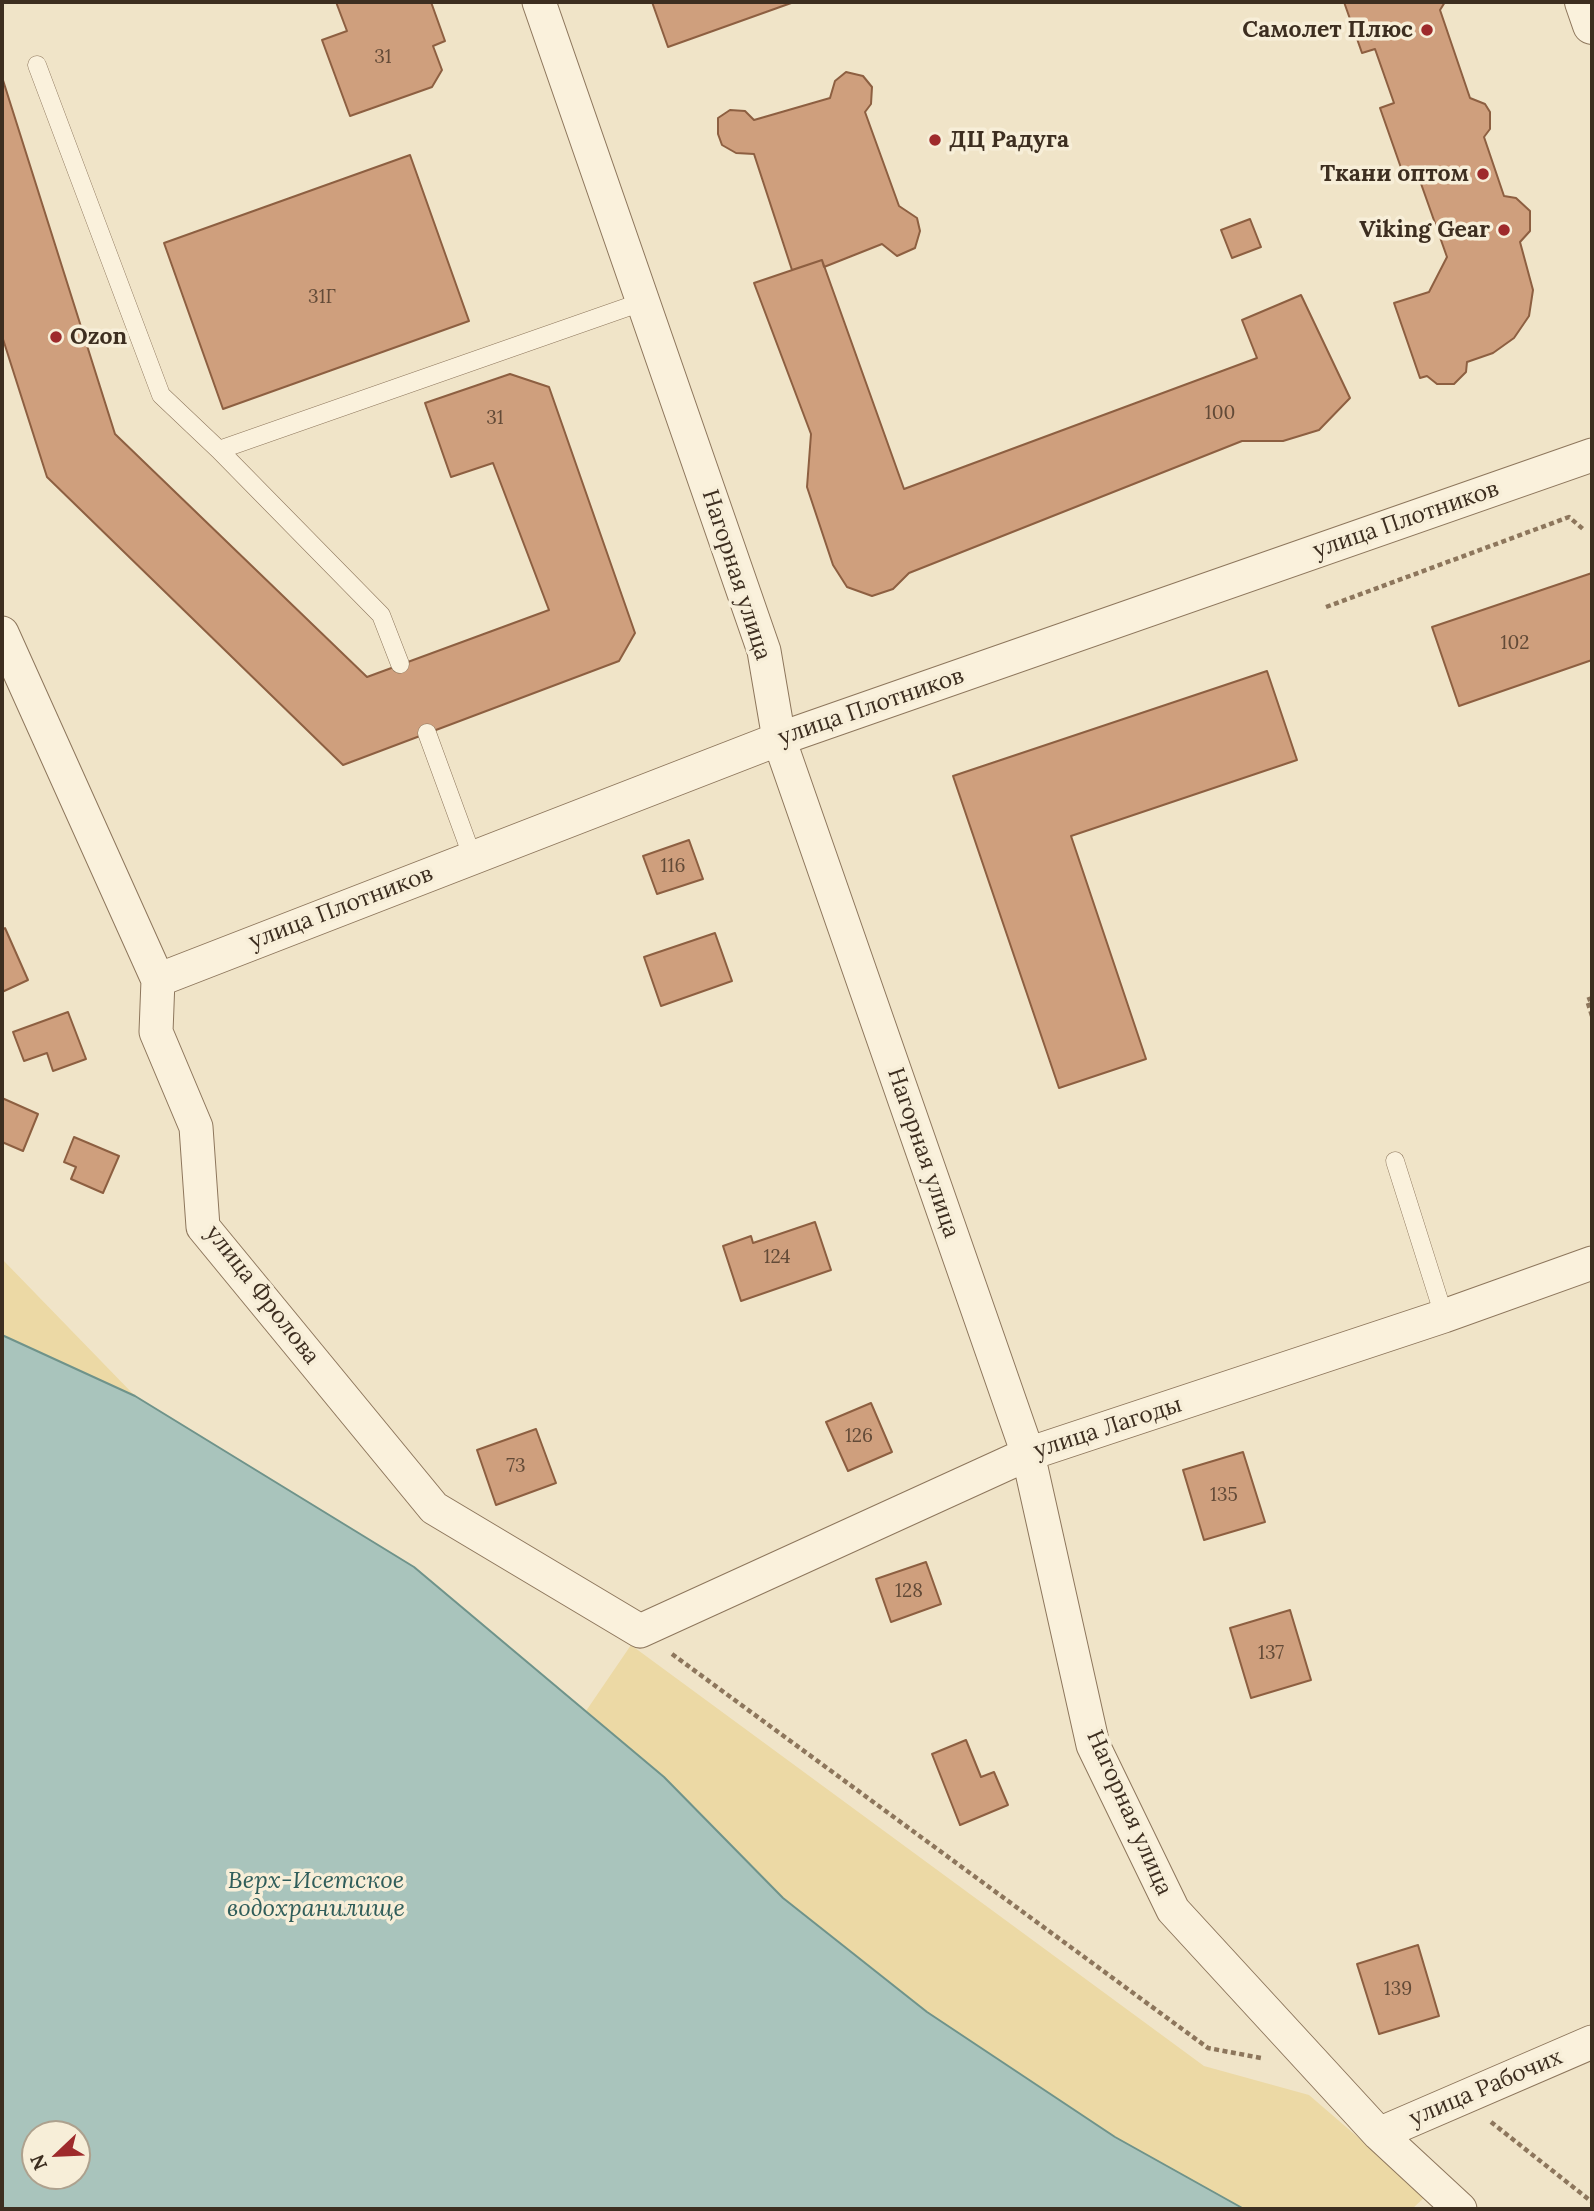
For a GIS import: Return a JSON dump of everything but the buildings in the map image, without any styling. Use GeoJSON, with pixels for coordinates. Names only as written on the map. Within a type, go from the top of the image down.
{"type":"FeatureCollection","features":[{"type":"Feature","properties":{"kind":"street","name":"Нагорная улица"},"geometry":{"type":"LineString","coordinates":[[539,2],[764,651],[779,739],[1028,1454],[1093,1745],[1173,1910],[1380,2134],[1460,2209]]}},
{"type":"Feature","properties":{"kind":"street"},"geometry":{"type":"LineString","coordinates":[[1584,2],[1592,24]]}},
{"type":"Feature","properties":{"kind":"street","name":"улица Плотников"},"geometry":{"type":"LineString","coordinates":[[158,980],[779,739],[1592,456]]}},
{"type":"Feature","properties":{"kind":"street","name":"улица Фролова"},"geometry":{"type":"LineString","coordinates":[[2,632],[158,980],[156,1032],[197,1127],[203,1227],[434,1508],[640,1631]]}},
{"type":"Feature","properties":{"kind":"street","name":"улица Лагоды"},"geometry":{"type":"LineString","coordinates":[[640,1631],[1028,1454],[1444,1316],[1592,1263]]}},
{"type":"Feature","properties":{"kind":"street","name":"улица Рабочих"},"geometry":{"type":"LineString","coordinates":[[1380,2134],[1592,2042]]}},
{"type":"Feature","properties":{"kind":"lane"},"geometry":{"type":"LineString","coordinates":[[37,65],[161,395],[219,450],[381,615],[400,664]]}},
{"type":"Feature","properties":{"kind":"lane"},"geometry":{"type":"LineString","coordinates":[[219,450],[642,302]]}},
{"type":"Feature","properties":{"kind":"lane"},"geometry":{"type":"LineString","coordinates":[[427,733],[472,856]]}},
{"type":"Feature","properties":{"kind":"lane"},"geometry":{"type":"LineString","coordinates":[[1395,1161],[1444,1316]]}},
{"type":"Feature","properties":{"kind":"path"},"geometry":{"type":"LineString","coordinates":[[1326,607],[1569,517],[1583,529]]}},
{"type":"Feature","properties":{"kind":"path"},"geometry":{"type":"LineString","coordinates":[[1592,998],[1587,1000],[1592,1016]]}},
{"type":"Feature","properties":{"kind":"path"},"geometry":{"type":"LineString","coordinates":[[640,1631],[1208,2048],[1322,2070]]}},
{"type":"Feature","properties":{"kind":"path"},"geometry":{"type":"LineString","coordinates":[[1510,2137],[1592,2202]]}},
{"type":"Feature","properties":{"kind":"sand"},"geometry":{"type":"Polygon","coordinates":[[[2,1259],[135,1396],[2,1335],[2,1259]]]}},
{"type":"Feature","properties":{"kind":"sand"},"geometry":{"type":"Polygon","coordinates":[[[631,1645],[1204,2066],[1309,2095],[1426,2196],[1412,2209],[1244,2209],[1115,2137],[927,2012],[783,1898],[664,1777],[586,1711],[631,1645]]]}},
{"type":"Feature","properties":{"kind":"water","name":"Верх-Исетское водохранилище"},"geometry":{"type":"Polygon","coordinates":[[[2,1335],[135,1396],[414,1567],[664,1777],[783,1898],[927,2012],[1115,2137],[1244,2209],[2,2209],[2,1335]]]}},
{"type":"Feature","properties":{"kind":"place","name":"Самолет Плюс"},"geometry":{"type":"Point","coordinates":[1427,30]}},
{"type":"Feature","properties":{"kind":"place","name":"ДЦ Радуга"},"geometry":{"type":"Point","coordinates":[935,140]}},
{"type":"Feature","properties":{"kind":"place","name":"Ткани оптом"},"geometry":{"type":"Point","coordinates":[1483,174]}},
{"type":"Feature","properties":{"kind":"place","name":"Viking Gear"},"geometry":{"type":"Point","coordinates":[1504,230]}},
{"type":"Feature","properties":{"kind":"place","name":"Ozon"},"geometry":{"type":"Point","coordinates":[56,337]}}]}
